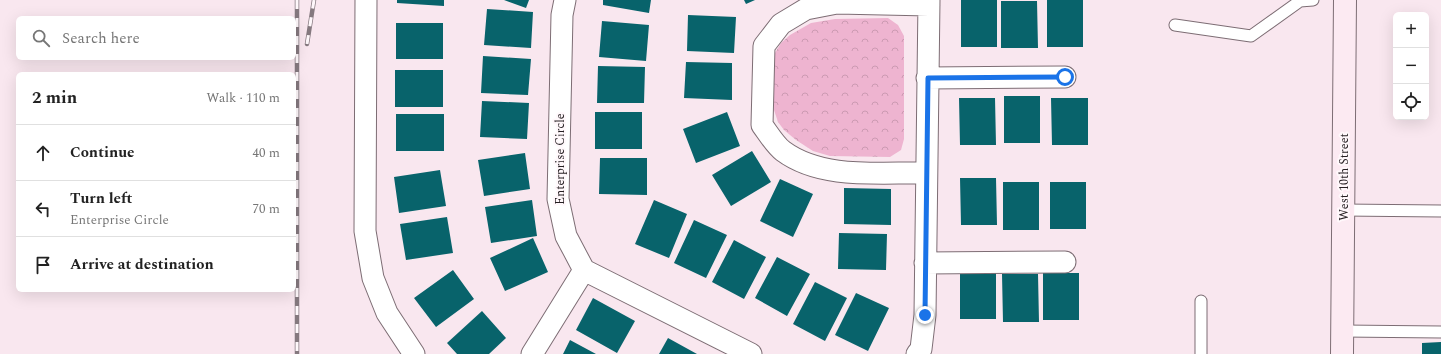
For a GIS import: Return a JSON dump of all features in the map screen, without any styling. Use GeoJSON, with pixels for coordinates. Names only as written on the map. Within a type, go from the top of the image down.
{"type":"FeatureCollection","features":[{"type":"Feature","properties":{"kind":"main road","name":"West 10th Street"},"geometry":{"type":"LineString","coordinates":[[1342,354],[1345,0]]}},
{"type":"Feature","properties":{"kind":"street"},"geometry":{"type":"LineString","coordinates":[[366,0],[365,231],[373,278],[387,313],[414,354]]}},
{"type":"Feature","properties":{"kind":"street","name":"Enterprise Circle"},"geometry":{"type":"LineString","coordinates":[[565,0],[562,15],[558,198],[566,236],[584,270]]}},
{"type":"Feature","properties":{"kind":"street"},"geometry":{"type":"LineString","coordinates":[[917,354],[921,349],[925,315],[929,3],[837,3],[806,9],[781,24],[764,46],[762,125],[782,151],[806,164],[840,172],[926,173]]}},
{"type":"Feature","properties":{"kind":"street"},"geometry":{"type":"LineString","coordinates":[[928,78],[1065,77]]}},
{"type":"Feature","properties":{"kind":"street"},"geometry":{"type":"LineString","coordinates":[[925,263],[1065,262]]}},
{"type":"Feature","properties":{"kind":"street"},"geometry":{"type":"LineString","coordinates":[[532,354],[584,270],[747,353]]}},
{"type":"Feature","properties":{"kind":"lane"},"geometry":{"type":"LineString","coordinates":[[1176,25],[1251,36],[1300,2],[1313,0]]}},
{"type":"Feature","properties":{"kind":"lane"},"geometry":{"type":"LineString","coordinates":[[1344,210],[1441,211]]}},
{"type":"Feature","properties":{"kind":"lane"},"geometry":{"type":"LineString","coordinates":[[1201,301],[1201,354]]}},
{"type":"Feature","properties":{"kind":"lane"},"geometry":{"type":"LineString","coordinates":[[1343,331],[1441,332]]}},
{"type":"Feature","properties":{"kind":"green space"},"geometry":{"type":"Polygon","coordinates":[[[888,18],[898,25],[904,36],[904,139],[901,150],[890,157],[830,156],[813,151],[784,130],[778,122],[774,110],[775,53],[781,43],[790,35],[811,23],[835,19],[888,18]]]}},
{"type":"Feature","properties":{"kind":"building"},"geometry":{"type":"Polygon","coordinates":[[[397,0],[444,0],[444,6],[397,3],[397,0]]]}},
{"type":"Feature","properties":{"kind":"building"},"geometry":{"type":"Polygon","coordinates":[[[504,0],[529,0],[526,8],[504,0]]]}},
{"type":"Feature","properties":{"kind":"building"},"geometry":{"type":"Polygon","coordinates":[[[603,0],[651,0],[649,13],[603,5],[603,0]]]}},
{"type":"Feature","properties":{"kind":"building"},"geometry":{"type":"Polygon","coordinates":[[[744,0],[755,0],[746,4],[744,0]]]}},
{"type":"Feature","properties":{"kind":"building"},"geometry":{"type":"Polygon","coordinates":[[[961,0],[997,0],[997,47],[961,47],[961,0]]]}},
{"type":"Feature","properties":{"kind":"building"},"geometry":{"type":"Polygon","coordinates":[[[1047,0],[1083,0],[1083,47],[1047,47],[1047,0]]]}},
{"type":"Feature","properties":{"kind":"building"},"geometry":{"type":"Polygon","coordinates":[[[1001,1],[1037,1],[1038,48],[1001,48],[1001,1]]]}},
{"type":"Feature","properties":{"kind":"building"},"geometry":{"type":"Polygon","coordinates":[[[487,9],[533,12],[531,48],[484,45],[487,9]]]}},
{"type":"Feature","properties":{"kind":"building"},"geometry":{"type":"Polygon","coordinates":[[[688,15],[736,17],[734,53],[687,51],[688,15]]]}},
{"type":"Feature","properties":{"kind":"building"},"geometry":{"type":"Polygon","coordinates":[[[602,21],[649,25],[646,61],[599,57],[602,21]]]}},
{"type":"Feature","properties":{"kind":"building"},"geometry":{"type":"Polygon","coordinates":[[[396,23],[443,23],[443,59],[396,59],[396,23]]]}},
{"type":"Feature","properties":{"kind":"building"},"geometry":{"type":"Polygon","coordinates":[[[483,56],[531,59],[528,95],[481,93],[483,56]]]}},
{"type":"Feature","properties":{"kind":"building"},"geometry":{"type":"Polygon","coordinates":[[[686,62],[732,63],[732,100],[684,98],[686,62]]]}},
{"type":"Feature","properties":{"kind":"building"},"geometry":{"type":"Polygon","coordinates":[[[598,66],[645,67],[644,103],[597,103],[598,66]]]}},
{"type":"Feature","properties":{"kind":"building"},"geometry":{"type":"Polygon","coordinates":[[[395,70],[443,70],[443,107],[395,107],[395,70]]]}},
{"type":"Feature","properties":{"kind":"building"},"geometry":{"type":"Polygon","coordinates":[[[1004,96],[1040,96],[1040,143],[1004,143],[1004,96]]]}},
{"type":"Feature","properties":{"kind":"building"},"geometry":{"type":"Polygon","coordinates":[[[959,98],[995,98],[996,145],[960,145],[959,98]]]}},
{"type":"Feature","properties":{"kind":"building"},"geometry":{"type":"Polygon","coordinates":[[[1051,98],[1088,98],[1088,145],[1052,145],[1051,98]]]}},
{"type":"Feature","properties":{"kind":"building"},"geometry":{"type":"Polygon","coordinates":[[[482,101],[529,103],[527,139],[480,137],[482,101]]]}},
{"type":"Feature","properties":{"kind":"building"},"geometry":{"type":"Polygon","coordinates":[[[595,112],[642,112],[642,149],[595,149],[595,112]]]}},
{"type":"Feature","properties":{"kind":"building"},"geometry":{"type":"Polygon","coordinates":[[[727,112],[740,146],[696,163],[683,129],[727,112]]]}},
{"type":"Feature","properties":{"kind":"building"},"geometry":{"type":"Polygon","coordinates":[[[396,114],[444,114],[444,151],[396,151],[396,114]]]}},
{"type":"Feature","properties":{"kind":"building"},"geometry":{"type":"Polygon","coordinates":[[[752,151],[771,182],[731,206],[712,175],[752,151]]]}},
{"type":"Feature","properties":{"kind":"building"},"geometry":{"type":"Polygon","coordinates":[[[525,153],[530,189],[484,196],[478,160],[525,153]]]}},
{"type":"Feature","properties":{"kind":"building"},"geometry":{"type":"Polygon","coordinates":[[[600,158],[647,158],[647,195],[599,194],[600,158]]]}},
{"type":"Feature","properties":{"kind":"building"},"geometry":{"type":"Polygon","coordinates":[[[440,170],[446,206],[399,213],[394,177],[440,170]]]}},
{"type":"Feature","properties":{"kind":"building"},"geometry":{"type":"Polygon","coordinates":[[[960,178],[996,178],[997,225],[961,225],[960,178]]]}},
{"type":"Feature","properties":{"kind":"building"},"geometry":{"type":"Polygon","coordinates":[[[780,179],[813,194],[793,237],[760,221],[780,179]]]}},
{"type":"Feature","properties":{"kind":"building"},"geometry":{"type":"Polygon","coordinates":[[[1003,182],[1039,182],[1039,230],[1003,230],[1003,182]]]}},
{"type":"Feature","properties":{"kind":"building"},"geometry":{"type":"Polygon","coordinates":[[[1050,182],[1086,182],[1086,229],[1050,229],[1050,182]]]}},
{"type":"Feature","properties":{"kind":"building"},"geometry":{"type":"Polygon","coordinates":[[[844,188],[891,189],[891,225],[844,224],[844,188]]]}},
{"type":"Feature","properties":{"kind":"building"},"geometry":{"type":"Polygon","coordinates":[[[532,200],[537,236],[491,243],[485,207],[532,200]]]}},
{"type":"Feature","properties":{"kind":"building"},"geometry":{"type":"Polygon","coordinates":[[[654,200],[687,214],[669,258],[635,244],[654,200]]]}},
{"type":"Feature","properties":{"kind":"building"},"geometry":{"type":"Polygon","coordinates":[[[447,217],[453,253],[406,260],[400,224],[447,217]]]}},
{"type":"Feature","properties":{"kind":"building"},"geometry":{"type":"Polygon","coordinates":[[[694,220],[727,235],[706,278],[674,263],[694,220]]]}},
{"type":"Feature","properties":{"kind":"building"},"geometry":{"type":"Polygon","coordinates":[[[839,233],[887,234],[886,270],[838,269],[839,233]]]}},
{"type":"Feature","properties":{"kind":"building"},"geometry":{"type":"Polygon","coordinates":[[[533,238],[548,272],[505,291],[490,258],[533,238]]]}},
{"type":"Feature","properties":{"kind":"building"},"geometry":{"type":"Polygon","coordinates":[[[734,240],[766,257],[744,299],[712,282],[734,240]]]}},
{"type":"Feature","properties":{"kind":"building"},"geometry":{"type":"Polygon","coordinates":[[[777,257],[810,274],[787,316],[755,298],[777,257]]]}},
{"type":"Feature","properties":{"kind":"building"},"geometry":{"type":"Polygon","coordinates":[[[453,270],[474,299],[436,327],[414,298],[453,270]]]}},
{"type":"Feature","properties":{"kind":"building"},"geometry":{"type":"Polygon","coordinates":[[[960,272],[996,272],[996,319],[960,319],[960,272]]]}},
{"type":"Feature","properties":{"kind":"building"},"geometry":{"type":"Polygon","coordinates":[[[1043,273],[1079,273],[1079,320],[1043,320],[1043,273]]]}},
{"type":"Feature","properties":{"kind":"building"},"geometry":{"type":"Polygon","coordinates":[[[1002,274],[1038,274],[1039,322],[1003,322],[1002,274]]]}},
{"type":"Feature","properties":{"kind":"building"},"geometry":{"type":"Polygon","coordinates":[[[815,282],[847,298],[825,341],[793,324],[815,282]]]}},
{"type":"Feature","properties":{"kind":"building"},"geometry":{"type":"Polygon","coordinates":[[[856,293],[889,308],[868,351],[835,335],[856,293]]]}},
{"type":"Feature","properties":{"kind":"building"},"geometry":{"type":"Polygon","coordinates":[[[593,298],[635,321],[617,353],[576,330],[593,298]]]}},
{"type":"Feature","properties":{"kind":"building"},"geometry":{"type":"Polygon","coordinates":[[[482,311],[506,338],[489,354],[457,354],[447,343],[482,311]]]}},
{"type":"Feature","properties":{"kind":"building"},"geometry":{"type":"Polygon","coordinates":[[[668,338],[697,354],[659,354],[668,338]]]}},
{"type":"Feature","properties":{"kind":"building"},"geometry":{"type":"Polygon","coordinates":[[[570,340],[596,354],[563,354],[570,340]]]}},
{"type":"Feature","properties":{"kind":"building"},"geometry":{"type":"Polygon","coordinates":[[[1441,342],[1441,354],[1422,354],[1422,343],[1441,342]]]}},
{"type":"Feature","properties":{"kind":"railway"},"geometry":{"type":"LineString","coordinates":[[297,0],[297,354]]}},
{"type":"Feature","properties":{"kind":"railway"},"geometry":{"type":"LineString","coordinates":[[307,44],[314,0]]}},
{"type":"Feature","properties":{"kind":"route"},"geometry":{"type":"LineString","coordinates":[[925,315],[928,78],[1065,77]]}}]}
